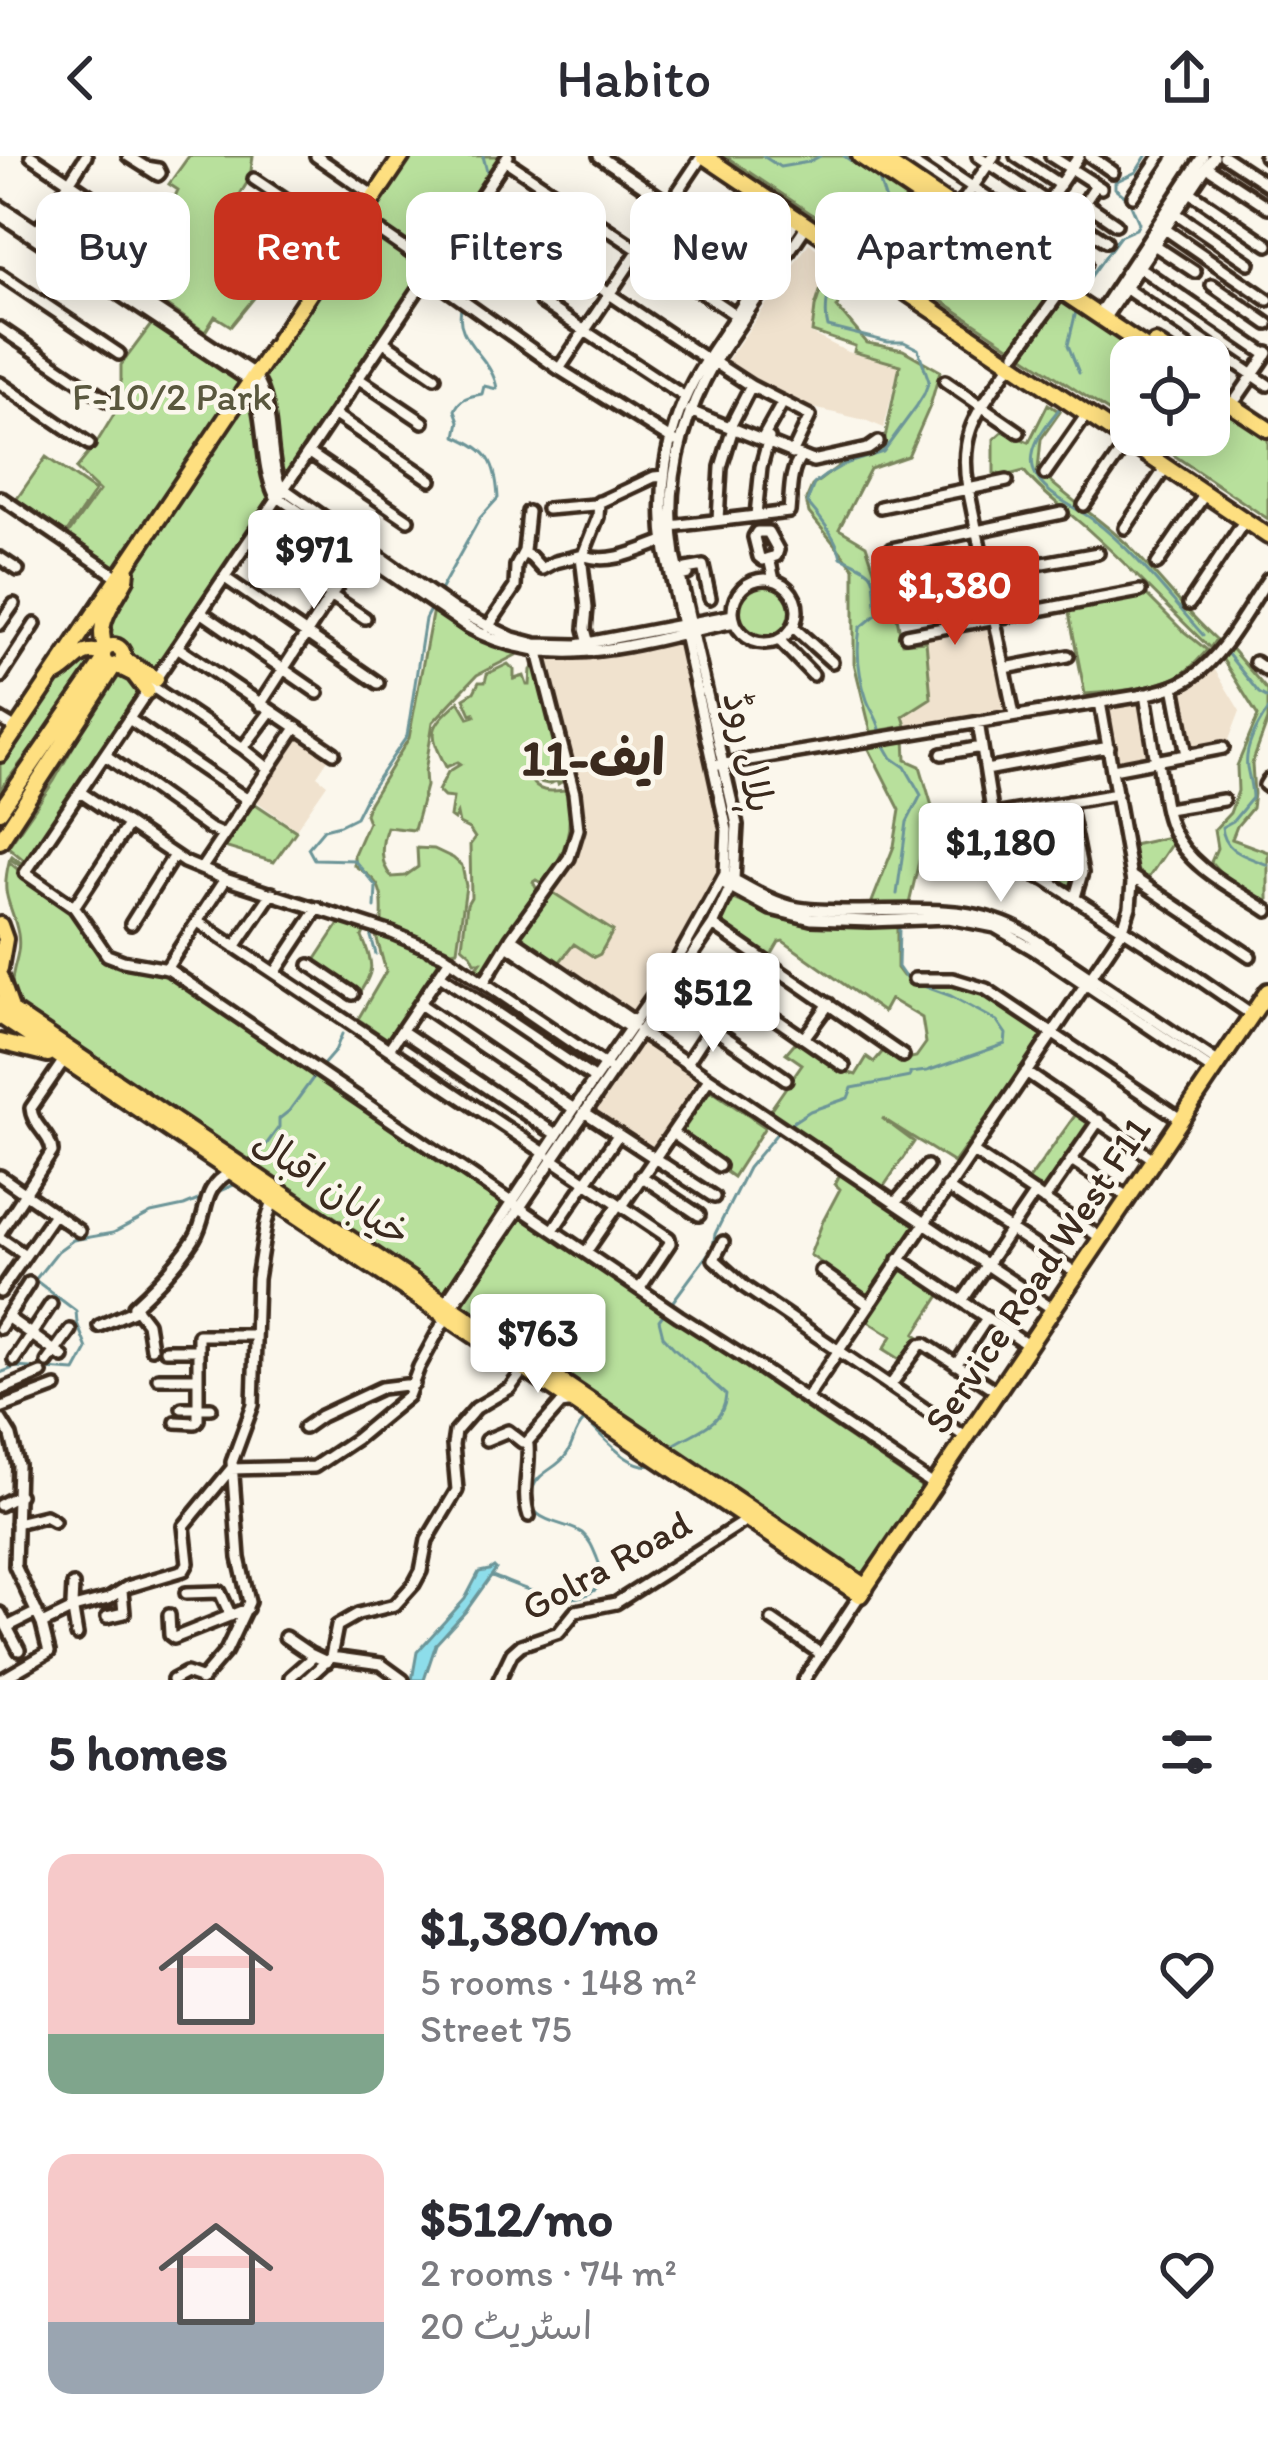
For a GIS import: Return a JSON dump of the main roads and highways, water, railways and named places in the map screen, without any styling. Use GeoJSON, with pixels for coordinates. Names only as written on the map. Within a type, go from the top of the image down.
{"type":"FeatureCollection","features":[{"type":"Feature","properties":{"kind":"main road"},"geometry":{"type":"LineString","coordinates":[[368,192],[392,156]]}},
{"type":"Feature","properties":{"kind":"main road"},"geometry":{"type":"LineString","coordinates":[[375,192],[402,156]]}},
{"type":"Feature","properties":{"kind":"main road"},"geometry":{"type":"LineString","coordinates":[[703,156],[815,226]]}},
{"type":"Feature","properties":{"kind":"main road"},"geometry":{"type":"LineString","coordinates":[[720,156],[815,229]]}},
{"type":"Feature","properties":{"kind":"main road"},"geometry":{"type":"LineString","coordinates":[[869,157],[927,192]]}},
{"type":"Feature","properties":{"kind":"main road"},"geometry":{"type":"LineString","coordinates":[[869,157],[922,192]]}},
{"type":"Feature","properties":{"kind":"main road"},"geometry":{"type":"LineString","coordinates":[[0,740],[5,722],[129,560],[297,300]]}},
{"type":"Feature","properties":{"kind":"main road"},"geometry":{"type":"LineString","coordinates":[[0,754],[112,573],[299,300]]}},
{"type":"Feature","properties":{"kind":"main road"},"geometry":{"type":"LineString","coordinates":[[927,300],[1110,423]]}},
{"type":"Feature","properties":{"kind":"main road"},"geometry":{"type":"LineString","coordinates":[[1077,300],[1140,336]]}},
{"type":"Feature","properties":{"kind":"main road"},"geometry":{"type":"LineString","coordinates":[[1083,300],[1132,336]]}},
{"type":"Feature","properties":{"kind":"main road"},"geometry":{"type":"LineString","coordinates":[[1230,393],[1268,418]]}},
{"type":"Feature","properties":{"kind":"main road"},"geometry":{"type":"LineString","coordinates":[[235,402],[250,397],[257,403]]}},
{"type":"Feature","properties":{"kind":"main road"},"geometry":{"type":"LineString","coordinates":[[1074,400],[1087,414],[1110,426]]}},
{"type":"Feature","properties":{"kind":"main road"},"geometry":{"type":"LineString","coordinates":[[1230,404],[1268,429]]}},
{"type":"Feature","properties":{"kind":"main road"},"geometry":{"type":"LineString","coordinates":[[1154,456],[1244,520],[1267,530]]}},
{"type":"Feature","properties":{"kind":"main road"},"geometry":{"type":"LineString","coordinates":[[1160,456],[1267,530]]}},
{"type":"Feature","properties":{"kind":"main road"},"geometry":{"type":"LineString","coordinates":[[111,659],[100,638],[102,627],[126,579],[129,560]]}},
{"type":"Feature","properties":{"kind":"main road"},"geometry":{"type":"LineString","coordinates":[[50,678],[90,650],[152,685]]}},
{"type":"Feature","properties":{"kind":"main road"},"geometry":{"type":"LineString","coordinates":[[0,811],[111,659]]}},
{"type":"Feature","properties":{"kind":"main road"},"geometry":{"type":"LineString","coordinates":[[0,841],[111,659]]}},
{"type":"Feature","properties":{"kind":"main road"},"geometry":{"type":"LineString","coordinates":[[0,925],[5,939],[0,968]]}},
{"type":"Feature","properties":{"kind":"main road"},"geometry":{"type":"LineString","coordinates":[[0,977],[4,1011]]}},
{"type":"Feature","properties":{"kind":"main road","name":"Service Road West F11"},"geometry":{"type":"LineString","coordinates":[[863,1591],[1268,991]]}},
{"type":"Feature","properties":{"kind":"main road","name":"خیابان اقبال"},"geometry":{"type":"LineString","coordinates":[[4,1011],[61,1058],[106,1082]]}},
{"type":"Feature","properties":{"kind":"main road","name":"خیابان اقبال"},"geometry":{"type":"LineString","coordinates":[[4,1011],[863,1591]]}},
{"type":"Feature","properties":{"kind":"main road"},"geometry":{"type":"LineString","coordinates":[[0,1042],[61,1058]]}},
{"type":"Feature","properties":{"kind":"main road","name":"خیابان اقبال"},"geometry":{"type":"LineString","coordinates":[[527,1365],[559,1392],[594,1409],[626,1437],[750,1516]]}},
{"type":"Feature","properties":{"kind":"water"},"geometry":{"type":"Polygon","coordinates":[[[494,1567],[466,1611],[436,1644],[424,1680],[412,1680],[417,1652],[465,1599],[479,1572],[494,1567]]]}},
{"type":"Feature","properties":{"kind":"waterway"},"geometry":{"type":"LineString","coordinates":[[483,156],[488,175]]}},
{"type":"Feature","properties":{"kind":"waterway"},"geometry":{"type":"LineString","coordinates":[[763,156],[780,167],[820,156]]}},
{"type":"Feature","properties":{"kind":"waterway"},"geometry":{"type":"LineString","coordinates":[[844,156],[879,180],[883,192]]}},
{"type":"Feature","properties":{"kind":"waterway"},"geometry":{"type":"LineString","coordinates":[[1095,271],[1120,236],[1139,223],[1115,182],[1136,172],[1146,156]]}},
{"type":"Feature","properties":{"kind":"waterway"},"geometry":{"type":"LineString","coordinates":[[828,300],[828,327],[918,349],[929,381],[883,452],[826,475],[814,484],[807,502],[832,535],[841,557],[863,567],[874,582],[877,614],[860,628],[858,655],[864,691],[880,729]]}},
{"type":"Feature","properties":{"kind":"waterway"},"geometry":{"type":"LineString","coordinates":[[437,596],[480,518],[498,498],[489,459],[456,436],[455,410],[460,403],[482,394],[484,386],[497,389],[462,328],[462,304]]}},
{"type":"Feature","properties":{"kind":"waterway"},"geometry":{"type":"LineString","coordinates":[[1077,307],[1068,345],[1079,373]]}},
{"type":"Feature","properties":{"kind":"waterway"},"geometry":{"type":"LineString","coordinates":[[1063,404],[1036,444],[1032,462],[1038,479],[1123,545],[1203,635]]}},
{"type":"Feature","properties":{"kind":"waterway"},"geometry":{"type":"LineString","coordinates":[[375,908],[376,886],[354,860],[314,859],[308,848],[324,829],[356,817],[407,736],[425,619],[433,604]]}},
{"type":"Feature","properties":{"kind":"waterway"},"geometry":{"type":"LineString","coordinates":[[1227,653],[1268,698]]}},
{"type":"Feature","properties":{"kind":"waterway"},"geometry":{"type":"LineString","coordinates":[[1268,710],[1247,752],[1252,798],[1222,827],[1232,848],[1268,865]]}},
{"type":"Feature","properties":{"kind":"waterway"},"geometry":{"type":"LineString","coordinates":[[885,746],[905,767],[921,795],[907,822],[897,894]]}},
{"type":"Feature","properties":{"kind":"waterway"},"geometry":{"type":"LineString","coordinates":[[787,1126],[810,1111],[848,1098],[852,1088],[910,1077],[910,1073],[1005,1044],[1006,1034],[997,1021],[951,996],[907,980],[898,967],[899,928]]}},
{"type":"Feature","properties":{"kind":"waterway"},"geometry":{"type":"LineString","coordinates":[[370,933],[376,954]]}},
{"type":"Feature","properties":{"kind":"waterway"},"geometry":{"type":"LineString","coordinates":[[322,1066],[342,1034]]}},
{"type":"Feature","properties":{"kind":"waterway"},"geometry":{"type":"LineString","coordinates":[[250,1167],[279,1127],[279,1119],[316,1074]]}},
{"type":"Feature","properties":{"kind":"waterway"},"geometry":{"type":"LineString","coordinates":[[671,1304],[713,1247],[748,1168],[779,1131]]}},
{"type":"Feature","properties":{"kind":"waterway"},"geometry":{"type":"LineString","coordinates":[[212,1194],[236,1184]]}},
{"type":"Feature","properties":{"kind":"waterway"},"geometry":{"type":"LineString","coordinates":[[0,1373],[16,1367],[75,1371],[87,1349],[76,1311],[35,1280],[58,1251],[73,1240],[113,1233],[151,1213],[203,1198]]}},
{"type":"Feature","properties":{"kind":"waterway"},"geometry":{"type":"LineString","coordinates":[[665,1312],[659,1320],[663,1336],[726,1395],[715,1420],[675,1444]]}},
{"type":"Feature","properties":{"kind":"waterway"},"geometry":{"type":"LineString","coordinates":[[490,1577],[562,1598],[576,1598],[601,1585],[601,1568],[587,1538],[539,1515],[531,1500],[536,1483],[569,1451],[583,1422],[628,1459],[656,1464]]}},
{"type":"Feature","properties":{"kind":"district","name":"ایف-11"},"geometry":{"type":"Point","coordinates":[593,757]}},
{"type":"Feature","properties":{"kind":"park label","name":"F-10/2 Park"},"geometry":{"type":"Point","coordinates":[172,396]}}]}
